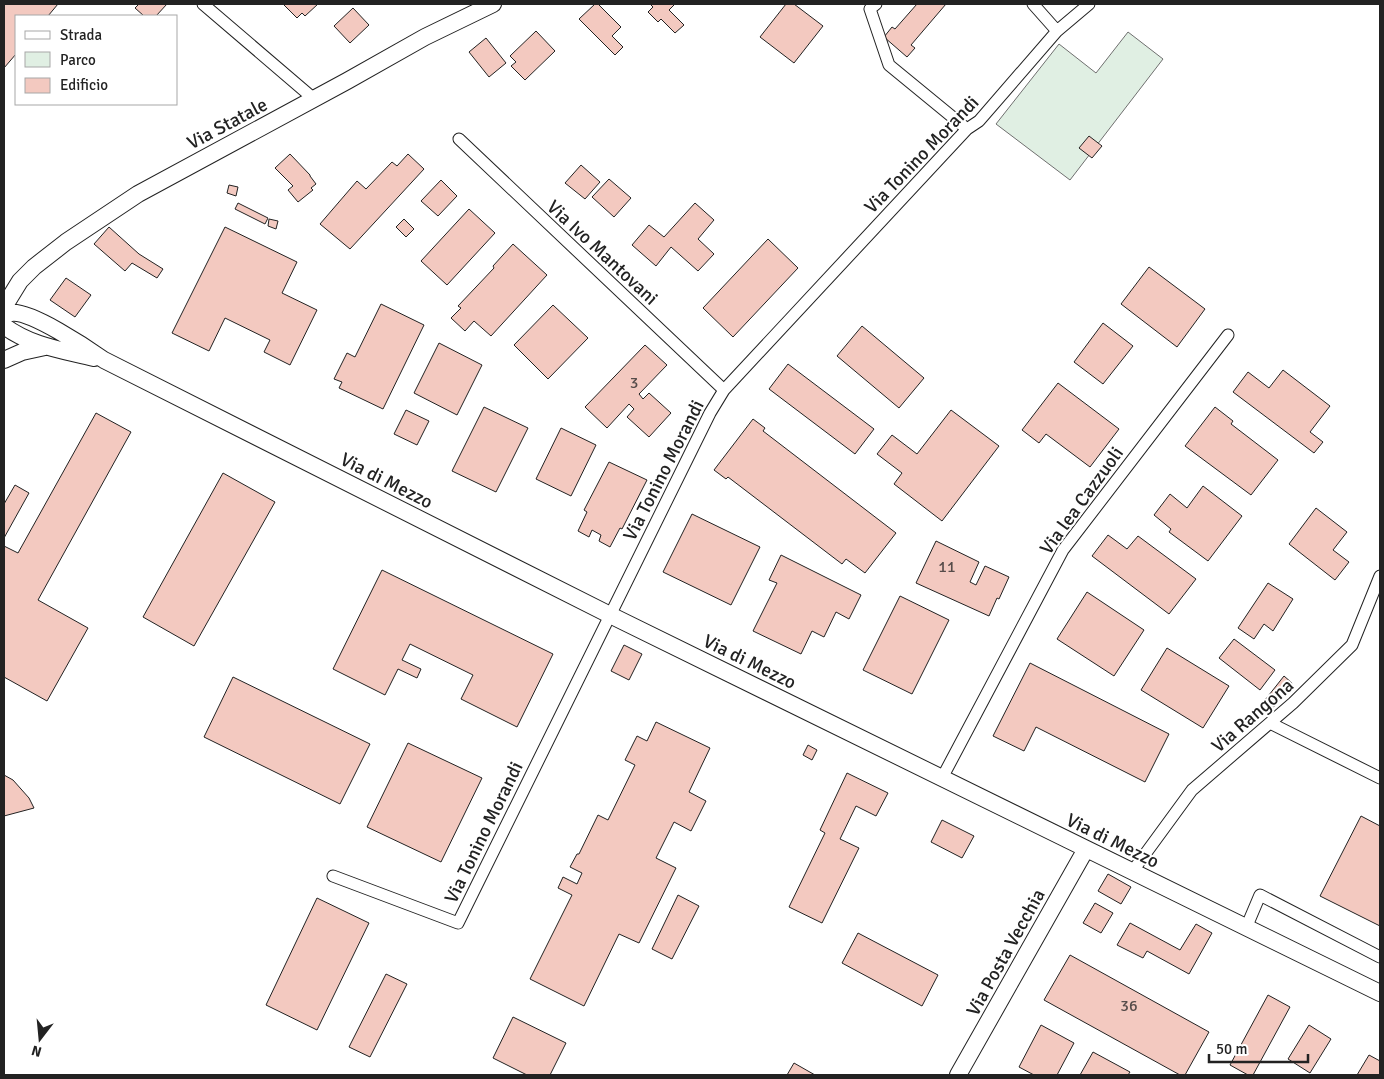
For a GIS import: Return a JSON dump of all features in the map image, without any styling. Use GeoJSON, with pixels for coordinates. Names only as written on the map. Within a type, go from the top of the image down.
{"type":"FeatureCollection","features":[{"type":"Feature","properties":{"kind":"street"},"geometry":{"type":"LineString","coordinates":[[203,4],[314,99]]}},
{"type":"Feature","properties":{"kind":"street","name":"Via Statale"},"geometry":{"type":"LineString","coordinates":[[4,307],[20,281],[66,242],[138,194],[347,82],[425,37],[493,4]]}},
{"type":"Feature","properties":{"kind":"street"},"geometry":{"type":"LineString","coordinates":[[876,4],[870,9],[889,66],[967,129]]}},
{"type":"Feature","properties":{"kind":"street"},"geometry":{"type":"LineString","coordinates":[[1033,4],[1057,31]]}},
{"type":"Feature","properties":{"kind":"street","name":"Via Tonino Morandi"},"geometry":{"type":"LineString","coordinates":[[333,876],[458,923],[710,413],[724,390],[967,129],[979,121],[1057,31],[1088,4]]}},
{"type":"Feature","properties":{"kind":"street","name":"Via Ivo Mantovani"},"geometry":{"type":"LineString","coordinates":[[459,139],[724,390]]}},
{"type":"Feature","properties":{"kind":"street"},"geometry":{"type":"LineString","coordinates":[[4,286],[20,281],[17,302],[24,314]]}},
{"type":"Feature","properties":{"kind":"street"},"geometry":{"type":"LineString","coordinates":[[4,316],[10,313],[24,314],[73,338],[104,360]]}},
{"type":"Feature","properties":{"kind":"street"},"geometry":{"type":"LineString","coordinates":[[4,326],[16,335],[46,347],[104,360]]}},
{"type":"Feature","properties":{"kind":"street","name":"Via lea Cazzuoli"},"geometry":{"type":"LineString","coordinates":[[942,778],[1063,550],[1228,335]]}},
{"type":"Feature","properties":{"kind":"street"},"geometry":{"type":"LineString","coordinates":[[4,360],[22,352],[46,347]]}},
{"type":"Feature","properties":{"kind":"street","name":"Via di Mezzo"},"geometry":{"type":"LineString","coordinates":[[104,360],[610,615],[1380,993]]}},
{"type":"Feature","properties":{"kind":"street","name":"Via Rangona"},"geometry":{"type":"LineString","coordinates":[[1132,872],[1192,790],[1294,703],[1352,645],[1380,576]]}},
{"type":"Feature","properties":{"kind":"street"},"geometry":{"type":"LineString","coordinates":[[1270,723],[1380,778]]}},
{"type":"Feature","properties":{"kind":"street","name":"Via Posta Vecchia"},"geometry":{"type":"LineString","coordinates":[[958,1075],[1086,849]]}},
{"type":"Feature","properties":{"kind":"street"},"geometry":{"type":"LineString","coordinates":[[1246,928],[1260,895],[1380,957]]}},
{"type":"Feature","properties":{"kind":"green space"},"geometry":{"type":"Polygon","coordinates":[[[1128,32],[1163,59],[1070,180],[996,124],[1059,44],[1096,73],[1128,32]]]}},
{"type":"Feature","properties":{"kind":"building"},"geometry":{"type":"Polygon","coordinates":[[[4,4],[58,4],[49,15],[15,15],[15,55],[4,68],[4,4]]]}},
{"type":"Feature","properties":{"kind":"building"},"geometry":{"type":"Polygon","coordinates":[[[139,4],[167,4],[157,15],[143,15],[135,8],[139,4]]]}},
{"type":"Feature","properties":{"kind":"building"},"geometry":{"type":"Polygon","coordinates":[[[283,4],[318,4],[305,16],[302,13],[297,18],[283,4]]]}},
{"type":"Feature","properties":{"kind":"building"},"geometry":{"type":"Polygon","coordinates":[[[595,4],[598,4],[621,27],[612,36],[623,47],[615,55],[579,19],[595,4]]]}},
{"type":"Feature","properties":{"kind":"building"},"geometry":{"type":"Polygon","coordinates":[[[650,4],[675,4],[669,10],[684,25],[675,33],[661,19],[658,22],[648,12],[653,7],[650,4]]]}},
{"type":"Feature","properties":{"kind":"building"},"geometry":{"type":"Polygon","coordinates":[[[786,4],[794,4],[823,26],[794,63],[760,37],[786,4]]]}},
{"type":"Feature","properties":{"kind":"building"},"geometry":{"type":"Polygon","coordinates":[[[917,4],[946,4],[911,45],[915,48],[907,57],[884,37],[892,27],[895,29],[917,4]]]}},
{"type":"Feature","properties":{"kind":"building"},"geometry":{"type":"Polygon","coordinates":[[[353,8],[369,25],[350,43],[334,26],[353,8]]]}},
{"type":"Feature","properties":{"kind":"building"},"geometry":{"type":"Polygon","coordinates":[[[536,31],[555,51],[525,80],[511,66],[516,62],[510,56],[536,31]]]}},
{"type":"Feature","properties":{"kind":"building"},"geometry":{"type":"Polygon","coordinates":[[[486,38],[506,63],[489,77],[469,52],[486,38]]]}},
{"type":"Feature","properties":{"kind":"building"},"geometry":{"type":"Polygon","coordinates":[[[1089,136],[1102,146],[1092,158],[1079,148],[1089,136]]]}},
{"type":"Feature","properties":{"kind":"building"},"geometry":{"type":"Polygon","coordinates":[[[290,154],[316,184],[311,188],[313,190],[298,202],[288,190],[293,186],[275,168],[290,154]]]}},
{"type":"Feature","properties":{"kind":"building"},"geometry":{"type":"Polygon","coordinates":[[[408,154],[424,169],[350,249],[320,224],[357,181],[366,189],[392,162],[397,166],[408,154]]]}},
{"type":"Feature","properties":{"kind":"building"},"geometry":{"type":"Polygon","coordinates":[[[581,165],[600,182],[585,199],[565,183],[581,165]]]}},
{"type":"Feature","properties":{"kind":"building"},"geometry":{"type":"Polygon","coordinates":[[[609,179],[631,198],[614,217],[592,197],[609,179]]]}},
{"type":"Feature","properties":{"kind":"building"},"geometry":{"type":"Polygon","coordinates":[[[441,180],[457,196],[438,216],[421,201],[441,180]]]}},
{"type":"Feature","properties":{"kind":"building"},"geometry":{"type":"Polygon","coordinates":[[[229,185],[238,187],[236,196],[227,193],[229,185]]]}},
{"type":"Feature","properties":{"kind":"building"},"geometry":{"type":"Polygon","coordinates":[[[238,203],[268,218],[265,224],[235,209],[238,203]]]}},
{"type":"Feature","properties":{"kind":"building"},"geometry":{"type":"Polygon","coordinates":[[[695,203],[714,220],[698,239],[714,254],[698,271],[671,247],[656,266],[632,245],[649,225],[664,237],[695,203]]]}},
{"type":"Feature","properties":{"kind":"building"},"geometry":{"type":"Polygon","coordinates":[[[469,209],[495,233],[447,285],[421,261],[469,209]]]}},
{"type":"Feature","properties":{"kind":"building"},"geometry":{"type":"Polygon","coordinates":[[[269,219],[278,221],[276,229],[268,226],[269,219]]]}},
{"type":"Feature","properties":{"kind":"building"},"geometry":{"type":"Polygon","coordinates":[[[404,219],[414,229],[406,237],[396,227],[404,219]]]}},
{"type":"Feature","properties":{"kind":"building"},"geometry":{"type":"Polygon","coordinates":[[[109,227],[139,254],[163,269],[157,278],[132,263],[125,271],[94,244],[109,227]]]}},
{"type":"Feature","properties":{"kind":"building"},"geometry":{"type":"Polygon","coordinates":[[[225,227],[297,262],[282,293],[317,310],[290,365],[264,352],[270,340],[225,318],[209,351],[172,333],[225,227]]]}},
{"type":"Feature","properties":{"kind":"building"},"geometry":{"type":"Polygon","coordinates":[[[768,239],[798,268],[733,337],[703,308],[768,239]]]}},
{"type":"Feature","properties":{"kind":"building"},"geometry":{"type":"Polygon","coordinates":[[[513,244],[547,275],[491,336],[474,321],[465,331],[451,318],[461,308],[458,306],[494,268],[493,266],[513,244]]]}},
{"type":"Feature","properties":{"kind":"building"},"geometry":{"type":"Polygon","coordinates":[[[1149,267],[1205,309],[1177,347],[1121,304],[1149,267]]]}},
{"type":"Feature","properties":{"kind":"building"},"geometry":{"type":"Polygon","coordinates":[[[66,278],[91,295],[75,317],[50,300],[66,278]]]}},
{"type":"Feature","properties":{"kind":"building"},"geometry":{"type":"Polygon","coordinates":[[[381,304],[424,325],[383,409],[339,388],[342,382],[334,379],[347,353],[355,357],[381,304]]]}},
{"type":"Feature","properties":{"kind":"building"},"geometry":{"type":"Polygon","coordinates":[[[553,305],[588,338],[548,379],[514,345],[553,305]]]}},
{"type":"Feature","properties":{"kind":"building"},"geometry":{"type":"Polygon","coordinates":[[[1103,323],[1133,346],[1103,384],[1074,362],[1103,323]]]}},
{"type":"Feature","properties":{"kind":"building"},"geometry":{"type":"Polygon","coordinates":[[[862,326],[924,378],[899,408],[837,356],[862,326]]]}},
{"type":"Feature","properties":{"kind":"building"},"geometry":{"type":"Polygon","coordinates":[[[439,343],[482,365],[457,415],[414,393],[439,343]]]}},
{"type":"Feature","properties":{"kind":"building"},"geometry":{"type":"Polygon","coordinates":[[[645,345],[667,365],[639,394],[643,399],[649,393],[671,413],[649,437],[627,417],[634,409],[629,404],[607,428],[585,407],[645,345]]]}},
{"type":"Feature","properties":{"kind":"building"},"geometry":{"type":"Polygon","coordinates":[[[788,364],[874,429],[855,454],[769,389],[788,364]]]}},
{"type":"Feature","properties":{"kind":"building"},"geometry":{"type":"Polygon","coordinates":[[[1283,370],[1330,406],[1310,432],[1323,442],[1314,453],[1233,392],[1248,372],[1269,388],[1283,370]]]}},
{"type":"Feature","properties":{"kind":"building"},"geometry":{"type":"Polygon","coordinates":[[[1058,383],[1119,429],[1090,467],[1046,434],[1039,443],[1022,430],[1058,383]]]}},
{"type":"Feature","properties":{"kind":"building"},"geometry":{"type":"Polygon","coordinates":[[[484,407],[528,428],[496,492],[452,471],[484,407]]]}},
{"type":"Feature","properties":{"kind":"building"},"geometry":{"type":"Polygon","coordinates":[[[1215,407],[1233,421],[1231,424],[1278,460],[1251,495],[1185,446],[1215,407]]]}},
{"type":"Feature","properties":{"kind":"building"},"geometry":{"type":"Polygon","coordinates":[[[406,410],[429,421],[417,445],[394,434],[406,410]]]}},
{"type":"Feature","properties":{"kind":"building"},"geometry":{"type":"Polygon","coordinates":[[[951,410],[999,446],[942,521],[894,484],[902,473],[877,454],[892,435],[917,454],[951,410]]]}},
{"type":"Feature","properties":{"kind":"building"},"geometry":{"type":"Polygon","coordinates":[[[96,413],[131,432],[38,600],[88,628],[47,701],[4,677],[4,546],[18,553],[96,413]]]}},
{"type":"Feature","properties":{"kind":"building"},"geometry":{"type":"Polygon","coordinates":[[[753,419],[765,428],[763,431],[896,533],[865,573],[846,559],[842,564],[728,477],[726,479],[714,470],[753,419]]]}},
{"type":"Feature","properties":{"kind":"building"},"geometry":{"type":"Polygon","coordinates":[[[561,428],[596,445],[571,496],[536,479],[561,428]]]}},
{"type":"Feature","properties":{"kind":"building"},"geometry":{"type":"Polygon","coordinates":[[[609,462],[647,480],[622,529],[620,528],[610,547],[599,541],[601,535],[592,530],[589,537],[578,531],[587,512],[584,510],[609,462]]]}},
{"type":"Feature","properties":{"kind":"building"},"geometry":{"type":"Polygon","coordinates":[[[223,473],[275,502],[194,646],[143,617],[223,473]]]}},
{"type":"Feature","properties":{"kind":"building"},"geometry":{"type":"Polygon","coordinates":[[[15,485],[29,493],[4,538],[4,504],[15,485]]]}},
{"type":"Feature","properties":{"kind":"building"},"geometry":{"type":"Polygon","coordinates":[[[1203,486],[1242,516],[1208,561],[1169,532],[1171,529],[1154,515],[1170,494],[1187,508],[1203,486]]]}},
{"type":"Feature","properties":{"kind":"building"},"geometry":{"type":"Polygon","coordinates":[[[1316,508],[1347,532],[1333,550],[1349,562],[1335,580],[1289,544],[1316,508]]]}},
{"type":"Feature","properties":{"kind":"building"},"geometry":{"type":"Polygon","coordinates":[[[692,514],[760,547],[731,605],[663,572],[692,514]]]}},
{"type":"Feature","properties":{"kind":"building"},"geometry":{"type":"Polygon","coordinates":[[[1108,535],[1127,549],[1138,536],[1196,579],[1169,614],[1092,556],[1108,535]]]}},
{"type":"Feature","properties":{"kind":"building"},"geometry":{"type":"Polygon","coordinates":[[[936,541],[979,562],[970,582],[976,585],[985,566],[1009,577],[989,616],[916,583],[936,541]]]}},
{"type":"Feature","properties":{"kind":"building"},"geometry":{"type":"Polygon","coordinates":[[[781,555],[861,595],[849,619],[836,612],[824,637],[812,631],[801,654],[753,631],[777,583],[769,580],[781,555]]]}},
{"type":"Feature","properties":{"kind":"building"},"geometry":{"type":"Polygon","coordinates":[[[382,570],[553,654],[517,727],[461,699],[473,675],[410,644],[402,660],[421,669],[417,678],[398,669],[385,695],[333,669],[382,570]]]}},
{"type":"Feature","properties":{"kind":"building"},"geometry":{"type":"Polygon","coordinates":[[[1268,583],[1293,599],[1273,631],[1264,624],[1254,639],[1238,628],[1268,583]]]}},
{"type":"Feature","properties":{"kind":"building"},"geometry":{"type":"Polygon","coordinates":[[[1087,592],[1144,630],[1114,676],[1057,639],[1087,592]]]}},
{"type":"Feature","properties":{"kind":"building"},"geometry":{"type":"Polygon","coordinates":[[[900,596],[949,620],[912,694],[863,670],[900,596]]]}},
{"type":"Feature","properties":{"kind":"building"},"geometry":{"type":"Polygon","coordinates":[[[1234,639],[1275,670],[1260,690],[1219,658],[1234,639]]]}},
{"type":"Feature","properties":{"kind":"building"},"geometry":{"type":"Polygon","coordinates":[[[624,645],[642,654],[629,680],[611,671],[624,645]]]}},
{"type":"Feature","properties":{"kind":"building"},"geometry":{"type":"Polygon","coordinates":[[[1167,648],[1229,686],[1203,728],[1141,690],[1167,648]]]}},
{"type":"Feature","properties":{"kind":"building"},"geometry":{"type":"Polygon","coordinates":[[[1030,663],[1169,734],[1145,782],[1036,727],[1024,751],[993,736],[1030,663]]]}},
{"type":"Feature","properties":{"kind":"building"},"geometry":{"type":"Polygon","coordinates":[[[1284,676],[1292,683],[1274,707],[1265,700],[1284,676]]]}},
{"type":"Feature","properties":{"kind":"building"},"geometry":{"type":"Polygon","coordinates":[[[233,677],[370,744],[340,804],[204,737],[233,677]]]}},
{"type":"Feature","properties":{"kind":"building"},"geometry":{"type":"Polygon","coordinates":[[[656,722],[710,748],[689,792],[706,801],[691,831],[674,822],[656,858],[676,868],[639,943],[619,934],[584,1006],[530,979],[572,895],[558,888],[563,877],[577,884],[582,873],[570,867],[577,854],[579,854],[598,815],[608,820],[635,765],[625,760],[637,736],[647,741],[656,722]]]}},
{"type":"Feature","properties":{"kind":"building"},"geometry":{"type":"Polygon","coordinates":[[[408,743],[482,778],[441,862],[367,827],[408,743]]]}},
{"type":"Feature","properties":{"kind":"building"},"geometry":{"type":"Polygon","coordinates":[[[808,745],[817,750],[812,760],[803,755],[808,745]]]}},
{"type":"Feature","properties":{"kind":"building"},"geometry":{"type":"Polygon","coordinates":[[[847,773],[888,793],[876,816],[856,806],[840,839],[859,848],[822,923],[789,907],[825,833],[820,830],[847,773]]]}},
{"type":"Feature","properties":{"kind":"building"},"geometry":{"type":"Polygon","coordinates":[[[4,775],[13,780],[29,798],[34,808],[4,816],[4,775]]]}},
{"type":"Feature","properties":{"kind":"building"},"geometry":{"type":"Polygon","coordinates":[[[1361,816],[1380,826],[1380,926],[1320,896],[1361,816]]]}},
{"type":"Feature","properties":{"kind":"building"},"geometry":{"type":"Polygon","coordinates":[[[942,820],[974,836],[962,858],[931,842],[942,820]]]}},
{"type":"Feature","properties":{"kind":"building"},"geometry":{"type":"Polygon","coordinates":[[[1108,874],[1131,887],[1121,904],[1098,891],[1108,874]]]}},
{"type":"Feature","properties":{"kind":"building"},"geometry":{"type":"Polygon","coordinates":[[[678,895],[699,906],[672,959],[652,949],[678,895]]]}},
{"type":"Feature","properties":{"kind":"building"},"geometry":{"type":"Polygon","coordinates":[[[317,898],[369,923],[317,1030],[266,1005],[317,898]]]}},
{"type":"Feature","properties":{"kind":"building"},"geometry":{"type":"Polygon","coordinates":[[[1095,903],[1113,913],[1101,933],[1083,923],[1095,903]]]}},
{"type":"Feature","properties":{"kind":"building"},"geometry":{"type":"Polygon","coordinates":[[[1130,923],[1180,950],[1196,924],[1212,933],[1189,974],[1147,951],[1143,958],[1117,945],[1130,923]]]}},
{"type":"Feature","properties":{"kind":"building"},"geometry":{"type":"Polygon","coordinates":[[[858,933],[938,975],[922,1006],[842,963],[858,933]]]}},
{"type":"Feature","properties":{"kind":"building"},"geometry":{"type":"Polygon","coordinates":[[[1070,955],[1209,1032],[1185,1075],[1180,1075],[1044,1000],[1070,955]]]}},
{"type":"Feature","properties":{"kind":"building"},"geometry":{"type":"Polygon","coordinates":[[[386,974],[407,984],[370,1057],[349,1047],[386,974]]]}},
{"type":"Feature","properties":{"kind":"building"},"geometry":{"type":"Polygon","coordinates":[[[1268,995],[1290,1007],[1253,1075],[1248,1075],[1230,1065],[1268,995]]]}},
{"type":"Feature","properties":{"kind":"building"},"geometry":{"type":"Polygon","coordinates":[[[513,1017],[566,1043],[550,1075],[527,1075],[493,1058],[513,1017]]]}},
{"type":"Feature","properties":{"kind":"building"},"geometry":{"type":"Polygon","coordinates":[[[1041,1025],[1074,1043],[1057,1075],[1034,1075],[1019,1067],[1041,1025]]]}},
{"type":"Feature","properties":{"kind":"building"},"geometry":{"type":"Polygon","coordinates":[[[1309,1025],[1331,1039],[1310,1073],[1288,1059],[1309,1025]]]}},
{"type":"Feature","properties":{"kind":"building"},"geometry":{"type":"Polygon","coordinates":[[[1093,1052],[1130,1072],[1128,1075],[1080,1075],[1093,1052]]]}},
{"type":"Feature","properties":{"kind":"building"},"geometry":{"type":"Polygon","coordinates":[[[1369,1055],[1380,1061],[1380,1075],[1357,1075],[1369,1055]]]}},
{"type":"Feature","properties":{"kind":"building"},"geometry":{"type":"Polygon","coordinates":[[[794,1063],[815,1075],[787,1075],[794,1063]]]}}]}
